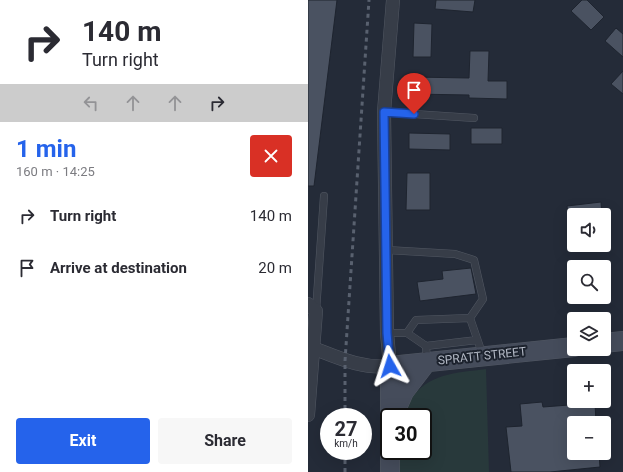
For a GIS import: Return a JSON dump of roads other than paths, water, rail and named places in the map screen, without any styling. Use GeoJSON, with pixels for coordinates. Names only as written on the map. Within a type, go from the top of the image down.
{"type":"FeatureCollection","features":[{"type":"Feature","properties":{"kind":"main road"},"geometry":{"type":"LineString","coordinates":[[611,343],[623,342]]}},
{"type":"Feature","properties":{"kind":"main road","name":"SPRATT STREET"},"geometry":{"type":"LineString","coordinates":[[390,366],[427,354],[480,348],[567,347]]}},
{"type":"Feature","properties":{"kind":"main road"},"geometry":{"type":"LineString","coordinates":[[397,408],[404,392],[427,354]]}},
{"type":"Feature","properties":{"kind":"main road"},"geometry":{"type":"LineString","coordinates":[[390,366],[390,408]]}},
{"type":"Feature","properties":{"kind":"main road"},"geometry":{"type":"LineString","coordinates":[[390,460],[390,472]]}},
{"type":"Feature","properties":{"kind":"street"},"geometry":{"type":"LineString","coordinates":[[312,345],[358,365],[375,368],[390,366],[387,333],[384,112],[393,0]]}},
{"type":"Feature","properties":{"kind":"street"},"geometry":{"type":"LineString","coordinates":[[308,415],[312,345],[312,308]]}},
{"type":"Feature","properties":{"kind":"lane"},"geometry":{"type":"LineString","coordinates":[[384,112],[474,118]]}},
{"type":"Feature","properties":{"kind":"lane"},"geometry":{"type":"LineString","coordinates":[[312,308],[324,196]]}},
{"type":"Feature","properties":{"kind":"lane"},"geometry":{"type":"LineString","coordinates":[[387,250],[455,254],[474,260],[483,299],[470,318]]}},
{"type":"Feature","properties":{"kind":"lane"},"geometry":{"type":"LineString","coordinates":[[407,333],[416,320],[470,318]]}},
{"type":"Feature","properties":{"kind":"lane"},"geometry":{"type":"LineString","coordinates":[[470,318],[480,348]]}},
{"type":"Feature","properties":{"kind":"lane"},"geometry":{"type":"LineString","coordinates":[[387,333],[407,333],[427,354]]}},
{"type":"Feature","properties":{"kind":"railway"},"geometry":{"type":"LineString","coordinates":[[345,408],[345,361],[369,0]]}},
{"type":"Feature","properties":{"kind":"railway"},"geometry":{"type":"LineString","coordinates":[[345,460],[345,472]]}}]}
